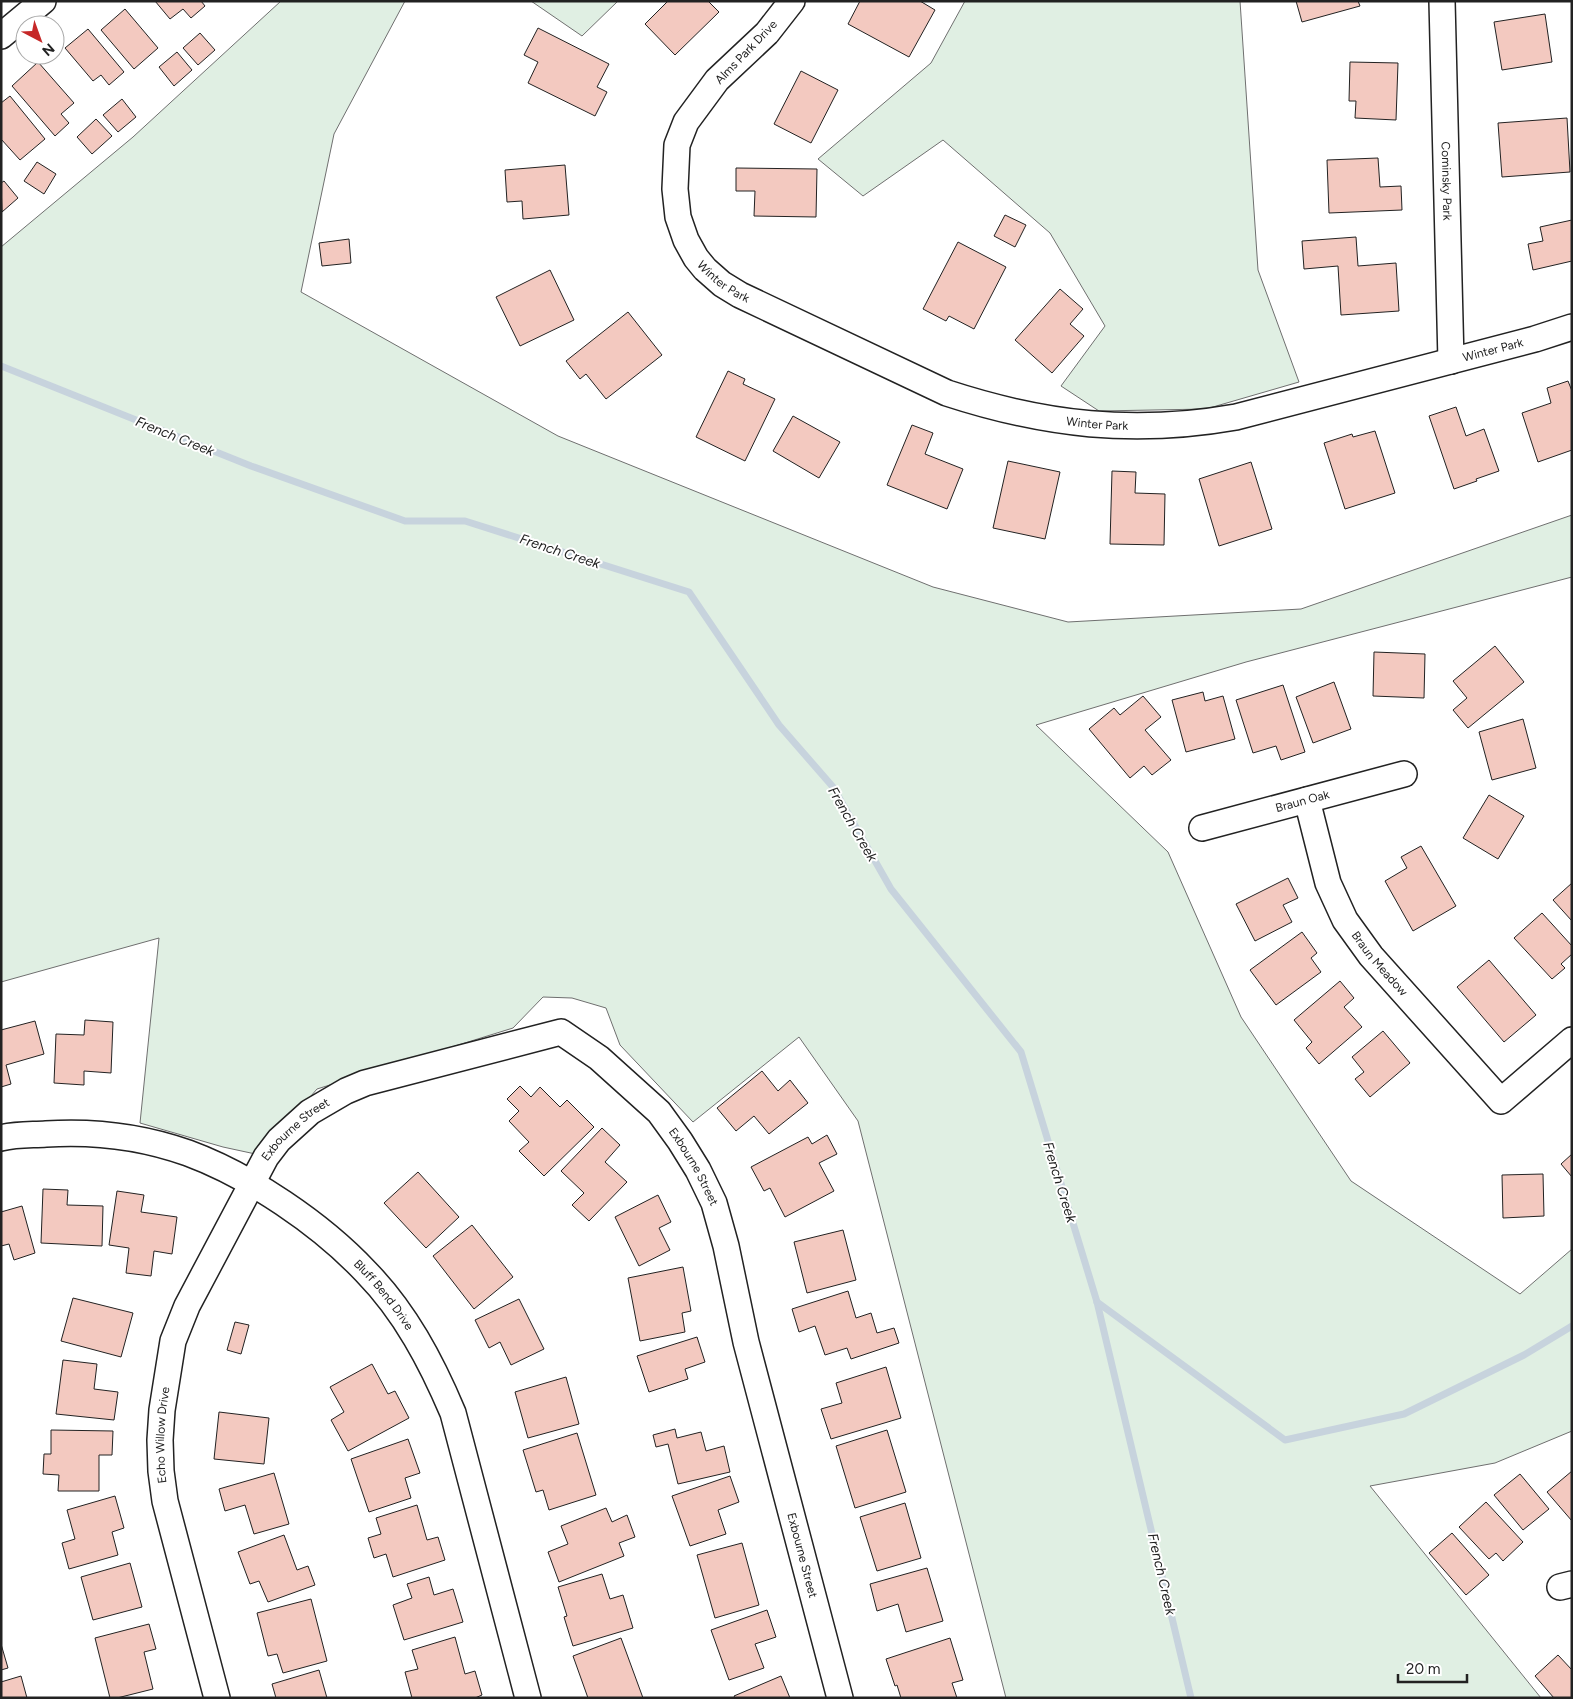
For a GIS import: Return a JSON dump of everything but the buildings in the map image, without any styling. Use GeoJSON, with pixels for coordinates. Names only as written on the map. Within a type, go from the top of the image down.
{"type":"FeatureCollection","features":[{"type":"Feature","properties":{"kind":"street"},"geometry":{"type":"LineString","coordinates":[[1,36],[43,1]]}},
{"type":"Feature","properties":{"kind":"street","name":"Alms Park Drive"},"geometry":{"type":"LineString","coordinates":[[678,216],[675,189],[677,145],[686,122],[717,80],[767,33],[792,1]]}},
{"type":"Feature","properties":{"kind":"street","name":"Cominsky Park"},"geometry":{"type":"LineString","coordinates":[[1442,1],[1450,361]]}},
{"type":"Feature","properties":{"kind":"street","name":"Winter Park"},"geometry":{"type":"LineString","coordinates":[[678,216],[686,240],[696,258],[722,284],[740,295],[947,393],[982,405],[1021,415],[1074,424],[1121,427],[1181,425],[1236,418],[1535,339],[1572,327]]}},
{"type":"Feature","properties":{"kind":"street","name":"Braun Oak"},"geometry":{"type":"LineString","coordinates":[[1202,828],[1404,774]]}},
{"type":"Feature","properties":{"kind":"street","name":"Braun Meadow"},"geometry":{"type":"LineString","coordinates":[[1307,800],[1328,883],[1345,920],[1371,956],[1501,1101],[1572,1040]]}},
{"type":"Feature","properties":{"kind":"street","name":"Exbourne Street"},"geometry":{"type":"LineString","coordinates":[[251,1184],[266,1157],[279,1140],[294,1126],[327,1100],[365,1083],[561,1032],[599,1058],[659,1112],[698,1170],[714,1203],[726,1246],[746,1342],[840,1698]]}},
{"type":"Feature","properties":{"kind":"street","name":"Bluff Bend Drive"},"geometry":{"type":"LineString","coordinates":[[1,1138],[66,1133],[107,1135],[148,1142],[188,1153],[224,1169],[290,1207],[333,1239],[367,1272],[416,1336],[436,1373],[453,1413],[528,1698]]}},
{"type":"Feature","properties":{"kind":"street","name":"Echo Willow Drive"},"geometry":{"type":"LineString","coordinates":[[217,1698],[165,1501],[161,1471],[160,1440],[162,1410],[173,1341],[187,1306],[251,1184]]}},
{"type":"Feature","properties":{"kind":"green space"},"geometry":{"type":"Polygon","coordinates":[[[281,1],[405,1],[334,134],[301,292],[558,436],[933,587],[1068,622],[1301,609],[1572,515],[1572,577],[1246,662],[1036,725],[1168,852],[1241,1017],[1351,1181],[1520,1294],[1572,1249],[1572,1431],[1495,1463],[1370,1486],[1541,1698],[1006,1698],[858,1121],[799,1037],[693,1122],[620,1045],[606,1008],[572,998],[543,997],[513,1028],[317,1089],[260,1155],[223,1147],[140,1123],[159,938],[1,982],[1,247],[133,137],[281,1]]]}},
{"type":"Feature","properties":{"kind":"green space"},"geometry":{"type":"Polygon","coordinates":[[[531,1],[618,1],[582,36],[531,1]]]}},
{"type":"Feature","properties":{"kind":"green space"},"geometry":{"type":"Polygon","coordinates":[[[965,1],[1240,1],[1258,270],[1299,382],[1206,409],[1099,411],[1061,386],[1105,326],[1050,233],[943,140],[863,196],[818,159],[931,63],[965,1]]]}},
{"type":"Feature","properties":{"kind":"waterway","name":"French Creek"},"geometry":{"type":"LineString","coordinates":[[1,366],[251,466],[405,521],[465,521],[689,592],[779,725],[833,787],[891,889],[1021,1052],[1097,1302],[1191,1698]]}},
{"type":"Feature","properties":{"kind":"waterway"},"geometry":{"type":"LineString","coordinates":[[1097,1302],[1285,1440],[1404,1414],[1524,1355],[1572,1326]]}}]}
